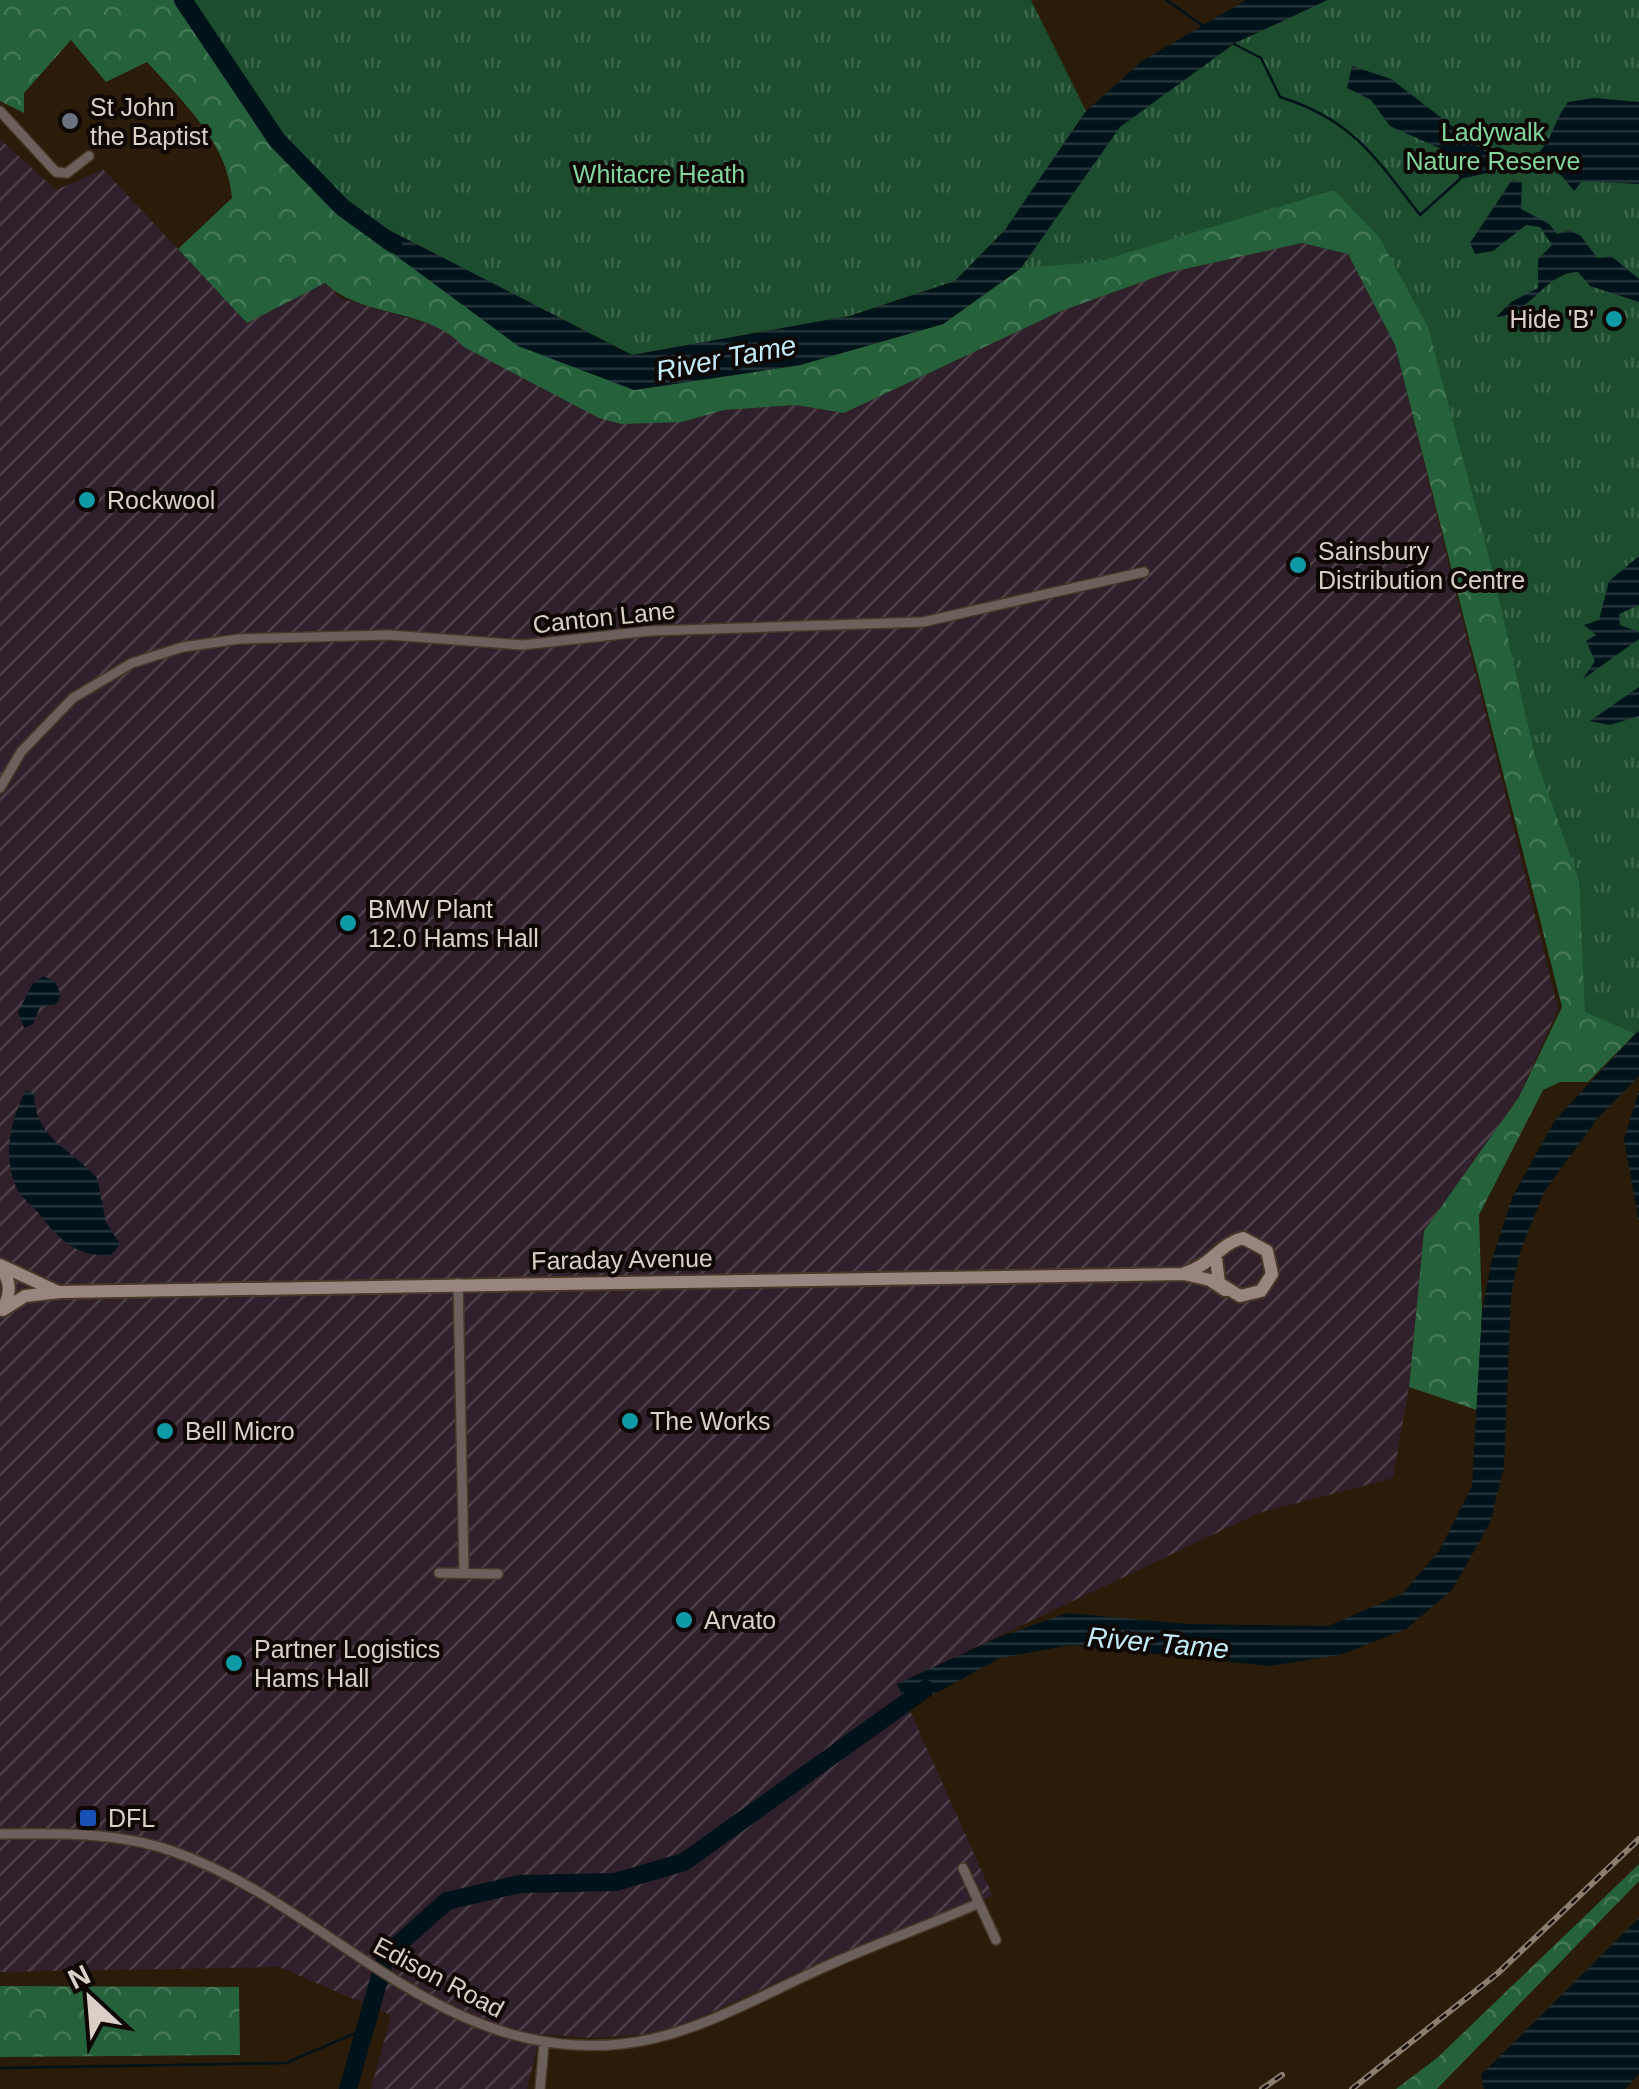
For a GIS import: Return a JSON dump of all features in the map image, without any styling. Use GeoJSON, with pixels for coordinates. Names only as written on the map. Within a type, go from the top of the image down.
{"type":"FeatureCollection","features":[{"type":"Feature","properties":{"kind":"street"},"geometry":{"type":"LineString","coordinates":[[0,111],[56,172],[67,172],[89,156]]}},
{"type":"Feature","properties":{"kind":"street","name":"Canton Lane"},"geometry":{"type":"LineString","coordinates":[[0,788],[21,752],[73,698],[132,663],[183,646],[239,638],[389,635],[524,646],[649,630],[923,622],[1144,572]]}},
{"type":"Feature","properties":{"kind":"street"},"geometry":{"type":"LineString","coordinates":[[1243,1238],[1262,1245],[1271,1258],[1272,1274],[1261,1291],[1240,1296],[1225,1290],[1216,1276],[1216,1259],[1226,1245],[1243,1238]]}},
{"type":"Feature","properties":{"kind":"street","name":"Faraday Avenue"},"geometry":{"type":"LineString","coordinates":[[1184,1274],[1216,1259]]}},
{"type":"Feature","properties":{"kind":"street"},"geometry":{"type":"LineString","coordinates":[[0,1265],[8,1278],[10,1296],[2,1312]]}},
{"type":"Feature","properties":{"kind":"street","name":"Faraday Avenue"},"geometry":{"type":"LineString","coordinates":[[0,1265],[60,1292]]}},
{"type":"Feature","properties":{"kind":"street","name":"Faraday Avenue"},"geometry":{"type":"LineString","coordinates":[[2,1312],[25,1296],[60,1292],[458,1284],[1184,1274],[1210,1280],[1225,1290]]}},
{"type":"Feature","properties":{"kind":"street"},"geometry":{"type":"LineString","coordinates":[[458,1284],[464,1573]]}},
{"type":"Feature","properties":{"kind":"street"},"geometry":{"type":"LineString","coordinates":[[439,1573],[498,1574]]}},
{"type":"Feature","properties":{"kind":"street","name":"Edison Road"},"geometry":{"type":"LineString","coordinates":[[0,1834],[66,1833],[150,1845],[240,1883],[462,2019],[507,2036],[544,2044],[622,2044],[690,2028],[979,1903]]}},
{"type":"Feature","properties":{"kind":"street"},"geometry":{"type":"LineString","coordinates":[[963,1868],[996,1940]]}},
{"type":"Feature","properties":{"kind":"street"},"geometry":{"type":"LineString","coordinates":[[540,2089],[544,2044]]}},
{"type":"Feature","properties":{"kind":"shaded area"},"geometry":{"type":"Polygon","coordinates":[[[0,139],[56,190],[103,169],[247,323],[325,282],[340,298],[449,330],[464,347],[682,422],[724,410],[796,405],[844,413],[1061,311],[1167,273],[1302,243],[1348,254],[1395,345],[1558,1009],[1519,1097],[1424,1231],[1409,1387],[1393,1478],[1259,1513],[898,1684],[993,1896],[815,1965],[688,2023],[646,2034],[593,2038],[540,2034],[527,2089],[371,2089],[391,2015],[279,1967],[0,1972],[0,139]]]}},
{"type":"Feature","properties":{"kind":"green space"},"geometry":{"type":"Polygon","coordinates":[[[0,0],[347,0],[240,84],[268,125],[314,178],[368,227],[365,233],[634,390],[800,365],[943,324],[1021,268],[1186,232],[1334,190],[1418,252],[1639,1030],[1588,1082],[1560,1082],[1543,1090],[1479,1215],[1482,1312],[1477,1410],[1409,1387],[1424,1231],[1519,1097],[1562,1007],[1395,345],[1348,254],[1302,243],[1167,273],[1061,311],[844,413],[796,405],[724,410],[682,422],[621,424],[599,418],[464,347],[432,325],[358,303],[325,283],[247,323],[178,249],[232,198],[222,159],[201,124],[147,62],[106,82],[71,40],[24,93],[24,113],[0,101],[0,0]]]}},
{"type":"Feature","properties":{"kind":"green space","name":"Whitacre Heath"},"geometry":{"type":"Polygon","coordinates":[[[183,0],[1031,0],[1086,111],[1005,230],[955,281],[850,316],[632,355],[344,207],[277,137],[183,0]]]}},
{"type":"Feature","properties":{"kind":"green space","name":"Ladywalk Nature Reserve"},"geometry":{"type":"Polygon","coordinates":[[[1327,0],[1639,0],[1639,1030],[1635,1034],[1585,1012],[1579,881],[1535,756],[1492,569],[1428,327],[1379,237],[1334,190],[1097,262],[1021,268],[1119,127],[1235,43],[1327,0]]]}},
{"type":"Feature","properties":{"kind":"green space"},"geometry":{"type":"Polygon","coordinates":[[[1639,1864],[1639,1881],[1437,2089],[1396,2089],[1437,2058],[1639,1864]]]}},
{"type":"Feature","properties":{"kind":"green space"},"geometry":{"type":"Polygon","coordinates":[[[0,1986],[239,1987],[240,2055],[0,2057],[0,1986]]]}},
{"type":"Feature","properties":{"kind":"water"},"geometry":{"type":"Polygon","coordinates":[[[1246,0],[1327,0],[1235,43],[1120,127],[1021,268],[943,324],[800,365],[634,390],[518,346],[364,232],[381,226],[632,355],[850,316],[955,281],[1005,230],[1086,111],[1142,61],[1246,0]]]}},
{"type":"Feature","properties":{"kind":"water"},"geometry":{"type":"Polygon","coordinates":[[[1352,66],[1391,79],[1487,153],[1492,172],[1460,179],[1455,165],[1443,159],[1441,149],[1390,126],[1371,100],[1347,88],[1352,66]]]}},
{"type":"Feature","properties":{"kind":"water"},"geometry":{"type":"Polygon","coordinates":[[[1595,98],[1639,102],[1639,184],[1582,181],[1574,191],[1562,176],[1533,158],[1568,102],[1595,98]]]}},
{"type":"Feature","properties":{"kind":"water"},"geometry":{"type":"Polygon","coordinates":[[[1512,180],[1522,182],[1521,209],[1549,224],[1557,234],[1569,230],[1581,236],[1597,258],[1611,256],[1639,279],[1639,302],[1590,286],[1578,272],[1556,279],[1519,310],[1496,317],[1511,302],[1538,288],[1538,259],[1552,245],[1540,227],[1526,225],[1493,251],[1475,254],[1470,243],[1512,180]]]}},
{"type":"Feature","properties":{"kind":"water"},"geometry":{"type":"Polygon","coordinates":[[[1639,556],[1639,605],[1619,614],[1620,625],[1639,632],[1639,639],[1583,679],[1595,661],[1586,641],[1596,635],[1584,625],[1599,620],[1609,581],[1639,556]]]}},
{"type":"Feature","properties":{"kind":"water"},"geometry":{"type":"Polygon","coordinates":[[[1639,687],[1639,716],[1610,725],[1590,721],[1639,687]]]}},
{"type":"Feature","properties":{"kind":"water"},"geometry":{"type":"Polygon","coordinates":[[[44,976],[55,982],[61,995],[56,1004],[40,1007],[33,1024],[24,1028],[18,1012],[33,983],[44,976]]]}},
{"type":"Feature","properties":{"kind":"water"},"geometry":{"type":"Polygon","coordinates":[[[1639,1030],[1639,1076],[1597,1119],[1544,1192],[1520,1252],[1511,1295],[1504,1467],[1490,1523],[1452,1590],[1406,1629],[1340,1655],[1269,1666],[1071,1645],[1000,1658],[909,1708],[897,1684],[999,1637],[1068,1613],[1187,1624],[1328,1626],[1402,1594],[1439,1551],[1472,1486],[1482,1312],[1492,1259],[1512,1198],[1555,1120],[1639,1030]]]}},
{"type":"Feature","properties":{"kind":"water"},"geometry":{"type":"Polygon","coordinates":[[[26,1090],[34,1094],[36,1110],[48,1133],[97,1178],[106,1222],[120,1244],[110,1256],[78,1250],[63,1240],[16,1187],[10,1137],[26,1090]]]}},
{"type":"Feature","properties":{"kind":"water"},"geometry":{"type":"Polygon","coordinates":[[[1639,1091],[1639,1222],[1624,1139],[1639,1091]]]}},
{"type":"Feature","properties":{"kind":"water"},"geometry":{"type":"Polygon","coordinates":[[[1639,1918],[1639,2074],[1625,2089],[1484,2089],[1481,2075],[1639,1918]]]}},
{"type":"Feature","properties":{"kind":"waterway","name":"River Tame"},"geometry":{"type":"LineString","coordinates":[[183,0],[277,140],[342,207],[393,244]]}},
{"type":"Feature","properties":{"kind":"waterway"},"geometry":{"type":"LineString","coordinates":[[1166,0],[1202,25]]}},
{"type":"Feature","properties":{"kind":"waterway"},"geometry":{"type":"LineString","coordinates":[[1234,44],[1261,58],[1280,97],[1326,117],[1360,143],[1420,215],[1460,179]]}},
{"type":"Feature","properties":{"kind":"waterway"},"geometry":{"type":"LineString","coordinates":[[1487,153],[1497,148],[1519,158],[1533,158]]}},
{"type":"Feature","properties":{"kind":"waterway","name":"River Tame"},"geometry":{"type":"LineString","coordinates":[[348,2089],[386,1955],[447,1901],[520,1884],[615,1882],[684,1862],[925,1689]]}},
{"type":"Feature","properties":{"kind":"waterway"},"geometry":{"type":"LineString","coordinates":[[0,2068],[286,2063],[365,2029]]}},
{"type":"Feature","properties":{"kind":"railway"},"geometry":{"type":"LineString","coordinates":[[1352,2089],[1498,1973],[1639,1839]]}},
{"type":"Feature","properties":{"kind":"railway"},"geometry":{"type":"LineString","coordinates":[[1262,2089],[1282,2075]]}},
{"type":"Feature","properties":{"kind":"place","name":"St John the Baptist"},"geometry":{"type":"Point","coordinates":[70,121]}},
{"type":"Feature","properties":{"kind":"place","name":"Hide 'B'"},"geometry":{"type":"Point","coordinates":[1614,319]}},
{"type":"Feature","properties":{"kind":"place","name":"Rockwool"},"geometry":{"type":"Point","coordinates":[87,500]}},
{"type":"Feature","properties":{"kind":"place","name":"Sainsbury Distribution Centre"},"geometry":{"type":"Point","coordinates":[1298,565]}},
{"type":"Feature","properties":{"kind":"place","name":"BMW Plant 12.0 Hams Hall"},"geometry":{"type":"Point","coordinates":[348,923]}},
{"type":"Feature","properties":{"kind":"place","name":"The Works"},"geometry":{"type":"Point","coordinates":[630,1421]}},
{"type":"Feature","properties":{"kind":"place","name":"Bell Micro"},"geometry":{"type":"Point","coordinates":[165,1431]}},
{"type":"Feature","properties":{"kind":"place","name":"Arvato"},"geometry":{"type":"Point","coordinates":[684,1620]}},
{"type":"Feature","properties":{"kind":"place","name":"Partner Logistics Hams Hall"},"geometry":{"type":"Point","coordinates":[234,1663]}},
{"type":"Feature","properties":{"kind":"place","name":"DFL"},"geometry":{"type":"Point","coordinates":[88,1818]}}]}
